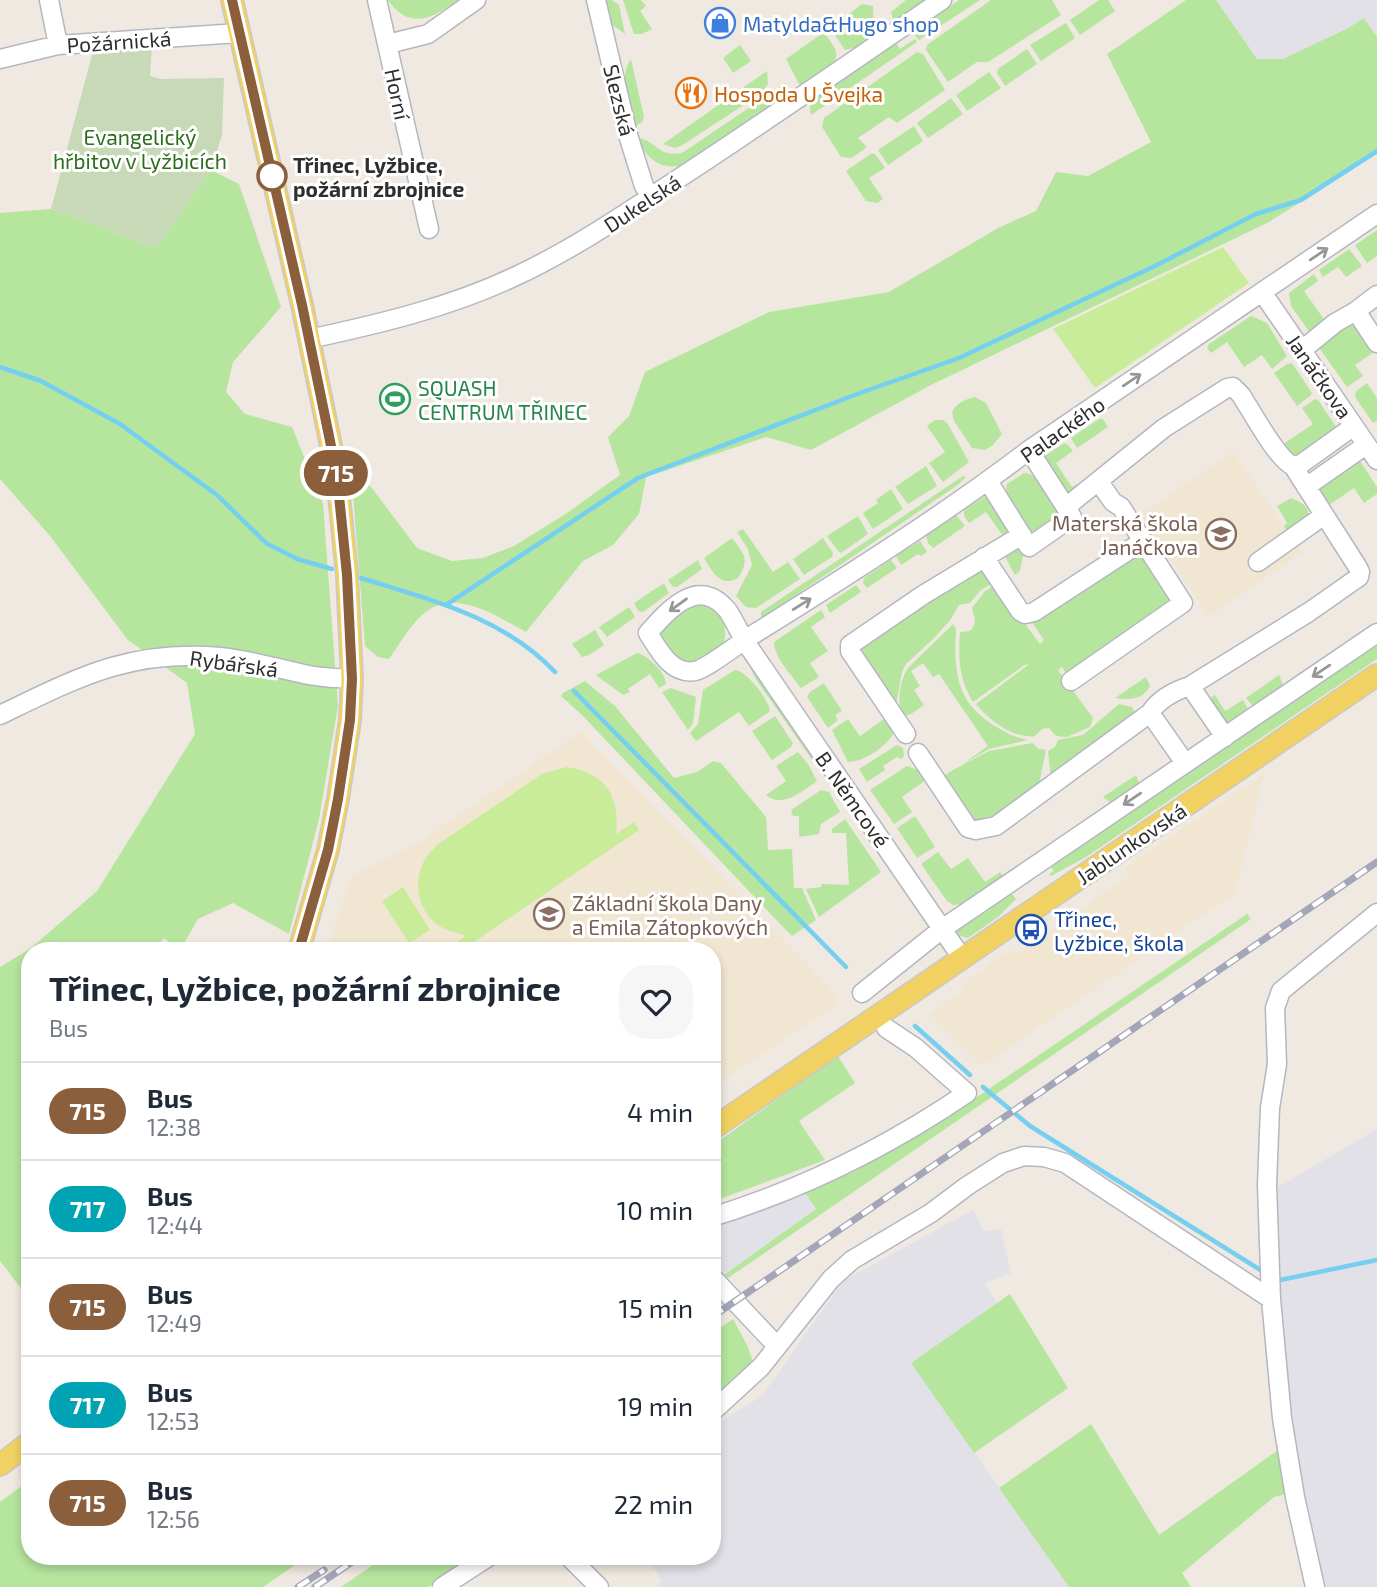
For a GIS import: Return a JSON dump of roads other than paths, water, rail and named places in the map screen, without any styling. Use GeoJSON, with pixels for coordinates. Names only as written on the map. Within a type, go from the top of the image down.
{"type":"FeatureCollection","features":[{"type":"Feature","properties":{"kind":"main road"},"geometry":{"type":"LineString","coordinates":[[232,0],[309,339],[337,476],[347,575],[352,679],[350,720],[328,850],[301,942]]}},
{"type":"Feature","properties":{"kind":"main road","name":"Jablunkovská"},"geometry":{"type":"LineString","coordinates":[[721,1123],[1377,675]]}},
{"type":"Feature","properties":{"kind":"main road"},"geometry":{"type":"LineString","coordinates":[[0,1465],[21,1449]]}},
{"type":"Feature","properties":{"kind":"street"},"geometry":{"type":"LineString","coordinates":[[48,0],[58,45]]}},
{"type":"Feature","properties":{"kind":"street","name":"Horní"},"geometry":{"type":"LineString","coordinates":[[377,0],[429,229]]}},
{"type":"Feature","properties":{"kind":"street"},"geometry":{"type":"LineString","coordinates":[[388,44],[428,34],[476,0]]}},
{"type":"Feature","properties":{"kind":"street","name":"Slezská"},"geometry":{"type":"LineString","coordinates":[[596,0],[628,135],[644,186],[651,197]]}},
{"type":"Feature","properties":{"kind":"street","name":"Dukelská"},"geometry":{"type":"LineString","coordinates":[[309,339],[443,305],[503,282],[567,250],[617,221],[798,101],[847,64],[942,0]]}},
{"type":"Feature","properties":{"kind":"street","name":"Požárnická"},"geometry":{"type":"LineString","coordinates":[[0,59],[58,45],[239,33]]}},
{"type":"Feature","properties":{"kind":"street","name":"Palackého"},"geometry":{"type":"LineString","coordinates":[[744,640],[988,481],[1029,450],[1377,214]]}},
{"type":"Feature","properties":{"kind":"street","name":"Janáčkova"},"geometry":{"type":"LineString","coordinates":[[1262,292],[1377,460]]}},
{"type":"Feature","properties":{"kind":"street"},"geometry":{"type":"LineString","coordinates":[[1302,350],[1335,323],[1377,295]]}},
{"type":"Feature","properties":{"kind":"street"},"geometry":{"type":"LineString","coordinates":[[1356,311],[1377,343]]}},
{"type":"Feature","properties":{"kind":"street"},"geometry":{"type":"LineString","coordinates":[[918,753],[968,828],[987,829],[1005,819],[1150,713],[1156,704],[1309,612],[1359,577],[1357,566],[1293,466],[1286,463],[1276,451],[1241,395],[1233,387],[1227,387],[1164,428],[1066,507]]}},
{"type":"Feature","properties":{"kind":"street"},"geometry":{"type":"LineString","coordinates":[[1293,466],[1301,464],[1354,426]]}},
{"type":"Feature","properties":{"kind":"street"},"geometry":{"type":"LineString","coordinates":[[1306,486],[1366,444]]}},
{"type":"Feature","properties":{"kind":"street"},"geometry":{"type":"LineString","coordinates":[[988,481],[1030,547],[1072,517],[1029,450]]}},
{"type":"Feature","properties":{"kind":"street"},"geometry":{"type":"LineString","coordinates":[[1071,681],[1182,603],[1121,507],[1112,502],[1099,482]]}},
{"type":"Feature","properties":{"kind":"street"},"geometry":{"type":"LineString","coordinates":[[1258,562],[1323,516]]}},
{"type":"Feature","properties":{"kind":"street"},"geometry":{"type":"LineString","coordinates":[[906,734],[850,651],[850,645],[1022,535]]}},
{"type":"Feature","properties":{"kind":"street"},"geometry":{"type":"LineString","coordinates":[[984,557],[1020,611],[1025,614],[1034,612],[1143,541]]}},
{"type":"Feature","properties":{"kind":"street"},"geometry":{"type":"LineString","coordinates":[[694,595],[712,598],[727,610],[744,640],[696,671],[681,670],[665,660],[648,633],[677,604],[694,595]]}},
{"type":"Feature","properties":{"kind":"street"},"geometry":{"type":"LineString","coordinates":[[862,993],[942,929],[1377,633]]}},
{"type":"Feature","properties":{"kind":"street","name":"B. Němcové"},"geometry":{"type":"LineString","coordinates":[[744,640],[962,958]]}},
{"type":"Feature","properties":{"kind":"street","name":"Rybářská"},"geometry":{"type":"LineString","coordinates":[[0,715],[83,675],[134,660],[179,655],[222,657],[313,676],[352,679]]}},
{"type":"Feature","properties":{"kind":"street"},"geometry":{"type":"LineString","coordinates":[[1190,686],[1225,737]]}},
{"type":"Feature","properties":{"kind":"street"},"geometry":{"type":"LineString","coordinates":[[1150,713],[1185,763]]}},
{"type":"Feature","properties":{"kind":"street"},"geometry":{"type":"LineString","coordinates":[[1315,1587],[1295,1497],[1282,1418],[1272,1299],[1268,1185],[1270,1108],[1277,1065],[1276,1008],[1281,991],[1377,913]]}},
{"type":"Feature","properties":{"kind":"street"},"geometry":{"type":"LineString","coordinates":[[721,1214],[845,1165],[924,1122],[967,1093],[916,1048],[886,1028]]}},
{"type":"Feature","properties":{"kind":"street"},"geometry":{"type":"LineString","coordinates":[[721,1404],[761,1367],[831,1279],[852,1260],[931,1213],[967,1185],[1003,1163],[1024,1156],[1044,1157],[1065,1163],[1272,1299]]}},
{"type":"Feature","properties":{"kind":"street"},"geometry":{"type":"LineString","coordinates":[[721,1287],[776,1345]]}},
{"type":"Feature","properties":{"kind":"street"},"geometry":{"type":"LineString","coordinates":[[442,1587],[476,1565]]}},
{"type":"Feature","properties":{"kind":"street"},"geometry":{"type":"LineString","coordinates":[[577,1565],[599,1587]]}},
{"type":"Feature","properties":{"kind":"waterway"},"geometry":{"type":"LineString","coordinates":[[446,605],[638,478],[959,358],[1155,266],[1256,214],[1301,200],[1377,151]]}},
{"type":"Feature","properties":{"kind":"waterway"},"geometry":{"type":"LineString","coordinates":[[0,367],[41,381],[120,424],[217,495],[266,543],[297,559],[332,569]]}},
{"type":"Feature","properties":{"kind":"waterway"},"geometry":{"type":"LineString","coordinates":[[361,578],[439,603],[489,624],[513,637],[555,672]]}},
{"type":"Feature","properties":{"kind":"waterway"},"geometry":{"type":"LineString","coordinates":[[574,691],[846,967]]}},
{"type":"Feature","properties":{"kind":"waterway"},"geometry":{"type":"LineString","coordinates":[[915,1026],[970,1075]]}},
{"type":"Feature","properties":{"kind":"waterway"},"geometry":{"type":"LineString","coordinates":[[983,1087],[1030,1126],[1262,1271]]}},
{"type":"Feature","properties":{"kind":"waterway"},"geometry":{"type":"LineString","coordinates":[[1280,1280],[1377,1260]]}},
{"type":"Feature","properties":{"kind":"railway"},"geometry":{"type":"LineString","coordinates":[[721,1311],[1377,862]]}},
{"type":"Feature","properties":{"kind":"railway"},"geometry":{"type":"LineString","coordinates":[[315,1587],[348,1565]]}},
{"type":"Feature","properties":{"kind":"railway"},"geometry":{"type":"LineString","coordinates":[[298,1587],[324,1570]]}},
{"type":"Feature","properties":{"kind":"place","name":"Matylda&Hugo shop"},"geometry":{"type":"Point","coordinates":[720,23]}},
{"type":"Feature","properties":{"kind":"place","name":"Hospoda U Švejka"},"geometry":{"type":"Point","coordinates":[691,93]}},
{"type":"Feature","properties":{"kind":"place","name":"Třinec, Lyžbice, požární zbrojnice"},"geometry":{"type":"Point","coordinates":[272,176]}},
{"type":"Feature","properties":{"kind":"place","name":"SQUASH CENTRUM TŘINEC"},"geometry":{"type":"Point","coordinates":[395,399]}},
{"type":"Feature","properties":{"kind":"place","name":"Materská škola Janáčkova"},"geometry":{"type":"Point","coordinates":[1221,534]}},
{"type":"Feature","properties":{"kind":"place","name":"Základní škola Dany a Emila Zátopkových"},"geometry":{"type":"Point","coordinates":[549,914]}},
{"type":"Feature","properties":{"kind":"place","name":"Třinec, Lyžbice, škola"},"geometry":{"type":"Point","coordinates":[1031,930]}},
{"type":"Feature","properties":{"kind":"park label","name":"Evangelický hřbitov v Lyžbicích"},"geometry":{"type":"Point","coordinates":[140,148]}}]}
